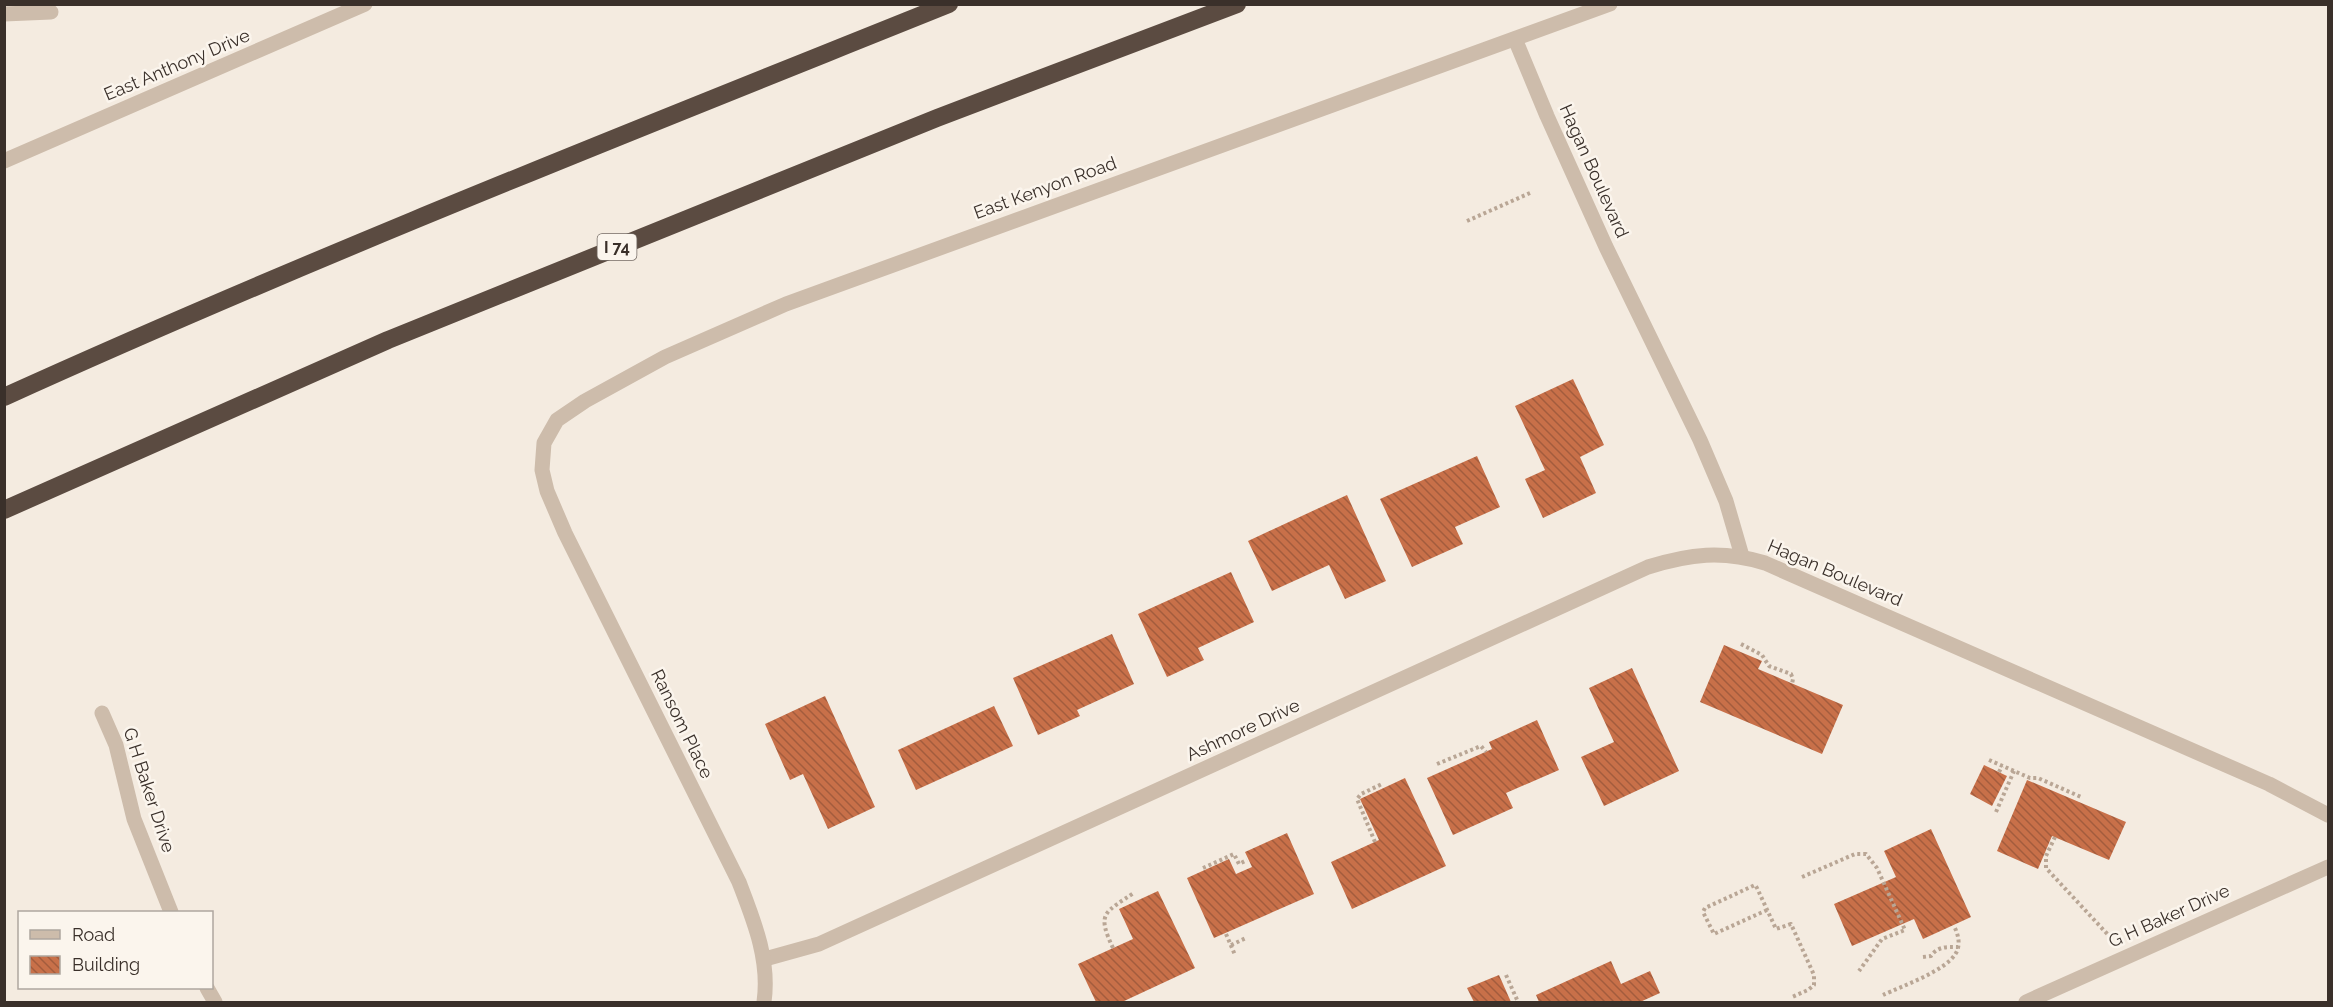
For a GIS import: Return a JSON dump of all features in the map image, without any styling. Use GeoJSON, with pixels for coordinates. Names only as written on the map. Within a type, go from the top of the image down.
{"type":"FeatureCollection","features":[{"type":"Feature","properties":{"kind":"highway"},"geometry":{"type":"LineString","coordinates":[[4,397],[106,351],[525,173],[949,4]]}},
{"type":"Feature","properties":{"kind":"highway","name":"I 74"},"geometry":{"type":"LineString","coordinates":[[4,510],[388,340],[937,118],[1237,4]]}},
{"type":"Feature","properties":{"kind":"street","name":"East Anthony Drive"},"geometry":{"type":"LineString","coordinates":[[4,161],[365,4]]}},
{"type":"Feature","properties":{"kind":"street","name":"East Kenyon Road"},"geometry":{"type":"LineString","coordinates":[[542,470],[544,443],[557,420],[665,357],[786,303],[1610,4]]}},
{"type":"Feature","properties":{"kind":"street"},"geometry":{"type":"LineString","coordinates":[[4,15],[51,12]]}},
{"type":"Feature","properties":{"kind":"street","name":"Hagan Boulevard"},"geometry":{"type":"LineString","coordinates":[[1515,39],[1606,247],[1700,440],[1726,501],[1742,556],[1772,566],[2270,784],[2328,815]]}},
{"type":"Feature","properties":{"kind":"street","name":"Ransom Place"},"geometry":{"type":"LineString","coordinates":[[542,470],[547,491],[566,533],[739,882],[765,959],[764,1002]]}},
{"type":"Feature","properties":{"kind":"street","name":"Ashmore Drive"},"geometry":{"type":"LineString","coordinates":[[765,959],[819,944],[1648,567],[1682,556],[1727,554],[1742,556]]}},
{"type":"Feature","properties":{"kind":"street","name":"G H Baker Drive"},"geometry":{"type":"LineString","coordinates":[[102,713],[116,745],[134,819],[171,911]]}},
{"type":"Feature","properties":{"kind":"street","name":"G H Baker Drive"},"geometry":{"type":"LineString","coordinates":[[2026,1002],[2328,867]]}},
{"type":"Feature","properties":{"kind":"path"},"geometry":{"type":"LineString","coordinates":[[1467,221],[1530,193]]}},
{"type":"Feature","properties":{"kind":"path"},"geometry":{"type":"LineString","coordinates":[[1741,644],[1762,655],[1768,666],[1791,674],[1792,684]]}},
{"type":"Feature","properties":{"kind":"path"},"geometry":{"type":"LineString","coordinates":[[1437,764],[1481,746],[1486,752]]}},
{"type":"Feature","properties":{"kind":"path"},"geometry":{"type":"LineString","coordinates":[[1989,760],[2081,797]]}},
{"type":"Feature","properties":{"kind":"path"},"geometry":{"type":"LineString","coordinates":[[1999,772],[2002,766]]}},
{"type":"Feature","properties":{"kind":"path"},"geometry":{"type":"LineString","coordinates":[[1996,812],[2014,771]]}},
{"type":"Feature","properties":{"kind":"path"},"geometry":{"type":"LineString","coordinates":[[1375,842],[1357,799],[1361,794],[1382,784]]}},
{"type":"Feature","properties":{"kind":"path"},"geometry":{"type":"LineString","coordinates":[[2055,837],[2046,856],[2046,868],[2128,956]]}},
{"type":"Feature","properties":{"kind":"path"},"geometry":{"type":"LineString","coordinates":[[1203,868],[1234,854],[1239,864],[1247,860]]}},
{"type":"Feature","properties":{"kind":"path"},"geometry":{"type":"LineString","coordinates":[[1802,877],[1855,854],[1866,854],[1877,868],[1905,930],[1882,939],[1859,971]]}},
{"type":"Feature","properties":{"kind":"path"},"geometry":{"type":"LineString","coordinates":[[1767,910],[1714,934],[1703,912],[1705,908],[1755,885],[1767,910],[1776,929],[1791,924],[1815,975],[1814,985],[1792,997]]}},
{"type":"Feature","properties":{"kind":"path"},"geometry":{"type":"LineString","coordinates":[[1113,948],[1104,930],[1104,919],[1112,908],[1135,892]]}},
{"type":"Feature","properties":{"kind":"path"},"geometry":{"type":"LineString","coordinates":[[1883,995],[1943,966],[1952,958],[1958,947],[1958,934],[1954,926]]}},
{"type":"Feature","properties":{"kind":"path"},"geometry":{"type":"LineString","coordinates":[[1226,934],[1235,955]]}},
{"type":"Feature","properties":{"kind":"path"},"geometry":{"type":"LineString","coordinates":[[1230,945],[1246,938]]}},
{"type":"Feature","properties":{"kind":"path"},"geometry":{"type":"LineString","coordinates":[[1923,957],[1931,956],[1937,949],[1958,947]]}},
{"type":"Feature","properties":{"kind":"path"},"geometry":{"type":"LineString","coordinates":[[1506,975],[1518,1002]]}},
{"type":"Feature","properties":{"kind":"path"},"geometry":{"type":"LineString","coordinates":[[1503,985],[1509,982]]}},
{"type":"Feature","properties":{"kind":"building"},"geometry":{"type":"Polygon","coordinates":[[[1573,379],[1604,445],[1580,457],[1596,493],[1543,518],[1525,479],[1545,470],[1515,406],[1573,379]]]}},
{"type":"Feature","properties":{"kind":"building"},"geometry":{"type":"Polygon","coordinates":[[[1477,456],[1500,507],[1455,527],[1463,544],[1412,567],[1380,499],[1477,456]]]}},
{"type":"Feature","properties":{"kind":"building"},"geometry":{"type":"Polygon","coordinates":[[[1347,495],[1386,581],[1345,599],[1329,565],[1272,591],[1248,541],[1347,495]]]}},
{"type":"Feature","properties":{"kind":"building"},"geometry":{"type":"Polygon","coordinates":[[[1231,572],[1254,622],[1198,648],[1204,660],[1167,677],[1138,614],[1231,572]]]}},
{"type":"Feature","properties":{"kind":"building"},"geometry":{"type":"Polygon","coordinates":[[[1112,634],[1134,684],[1077,710],[1080,716],[1038,735],[1013,678],[1112,634]]]}},
{"type":"Feature","properties":{"kind":"building"},"geometry":{"type":"Polygon","coordinates":[[[1724,645],[1762,661],[1758,669],[1843,705],[1822,754],[1700,702],[1724,645]]]}},
{"type":"Feature","properties":{"kind":"building"},"geometry":{"type":"Polygon","coordinates":[[[1632,668],[1679,771],[1604,806],[1581,757],[1614,742],[1589,688],[1632,668]]]}},
{"type":"Feature","properties":{"kind":"building"},"geometry":{"type":"Polygon","coordinates":[[[825,696],[875,807],[828,829],[803,774],[790,780],[765,724],[825,696]]]}},
{"type":"Feature","properties":{"kind":"building"},"geometry":{"type":"Polygon","coordinates":[[[994,706],[1013,746],[916,790],[898,750],[994,706]]]}},
{"type":"Feature","properties":{"kind":"building"},"geometry":{"type":"Polygon","coordinates":[[[1537,720],[1559,770],[1506,793],[1513,808],[1453,835],[1427,778],[1492,749],[1489,742],[1537,720]]]}},
{"type":"Feature","properties":{"kind":"building"},"geometry":{"type":"Polygon","coordinates":[[[1984,765],[2007,776],[1992,806],[1970,794],[1984,765]]]}},
{"type":"Feature","properties":{"kind":"building"},"geometry":{"type":"Polygon","coordinates":[[[1405,778],[1446,866],[1352,909],[1331,862],[1379,840],[1360,799],[1405,778]]]}},
{"type":"Feature","properties":{"kind":"building"},"geometry":{"type":"Polygon","coordinates":[[[2027,780],[2126,822],[2109,860],[2052,836],[2038,869],[1997,851],[2027,780]]]}},
{"type":"Feature","properties":{"kind":"building"},"geometry":{"type":"Polygon","coordinates":[[[1931,829],[1971,917],[1923,939],[1914,919],[1852,946],[1834,904],[1896,877],[1884,851],[1931,829]]]}},
{"type":"Feature","properties":{"kind":"building"},"geometry":{"type":"Polygon","coordinates":[[[1287,833],[1314,894],[1214,938],[1187,878],[1229,859],[1236,874],[1252,867],[1245,852],[1287,833]]]}},
{"type":"Feature","properties":{"kind":"building"},"geometry":{"type":"Polygon","coordinates":[[[1158,891],[1195,968],[1122,1002],[1096,1002],[1078,964],[1133,939],[1119,909],[1158,891]]]}},
{"type":"Feature","properties":{"kind":"building"},"geometry":{"type":"Polygon","coordinates":[[[1611,961],[1621,984],[1650,971],[1660,993],[1640,1002],[1539,1002],[1536,995],[1611,961]]]}},
{"type":"Feature","properties":{"kind":"building"},"geometry":{"type":"Polygon","coordinates":[[[1499,975],[1511,1002],[1474,1002],[1467,988],[1499,975]]]}}]}
